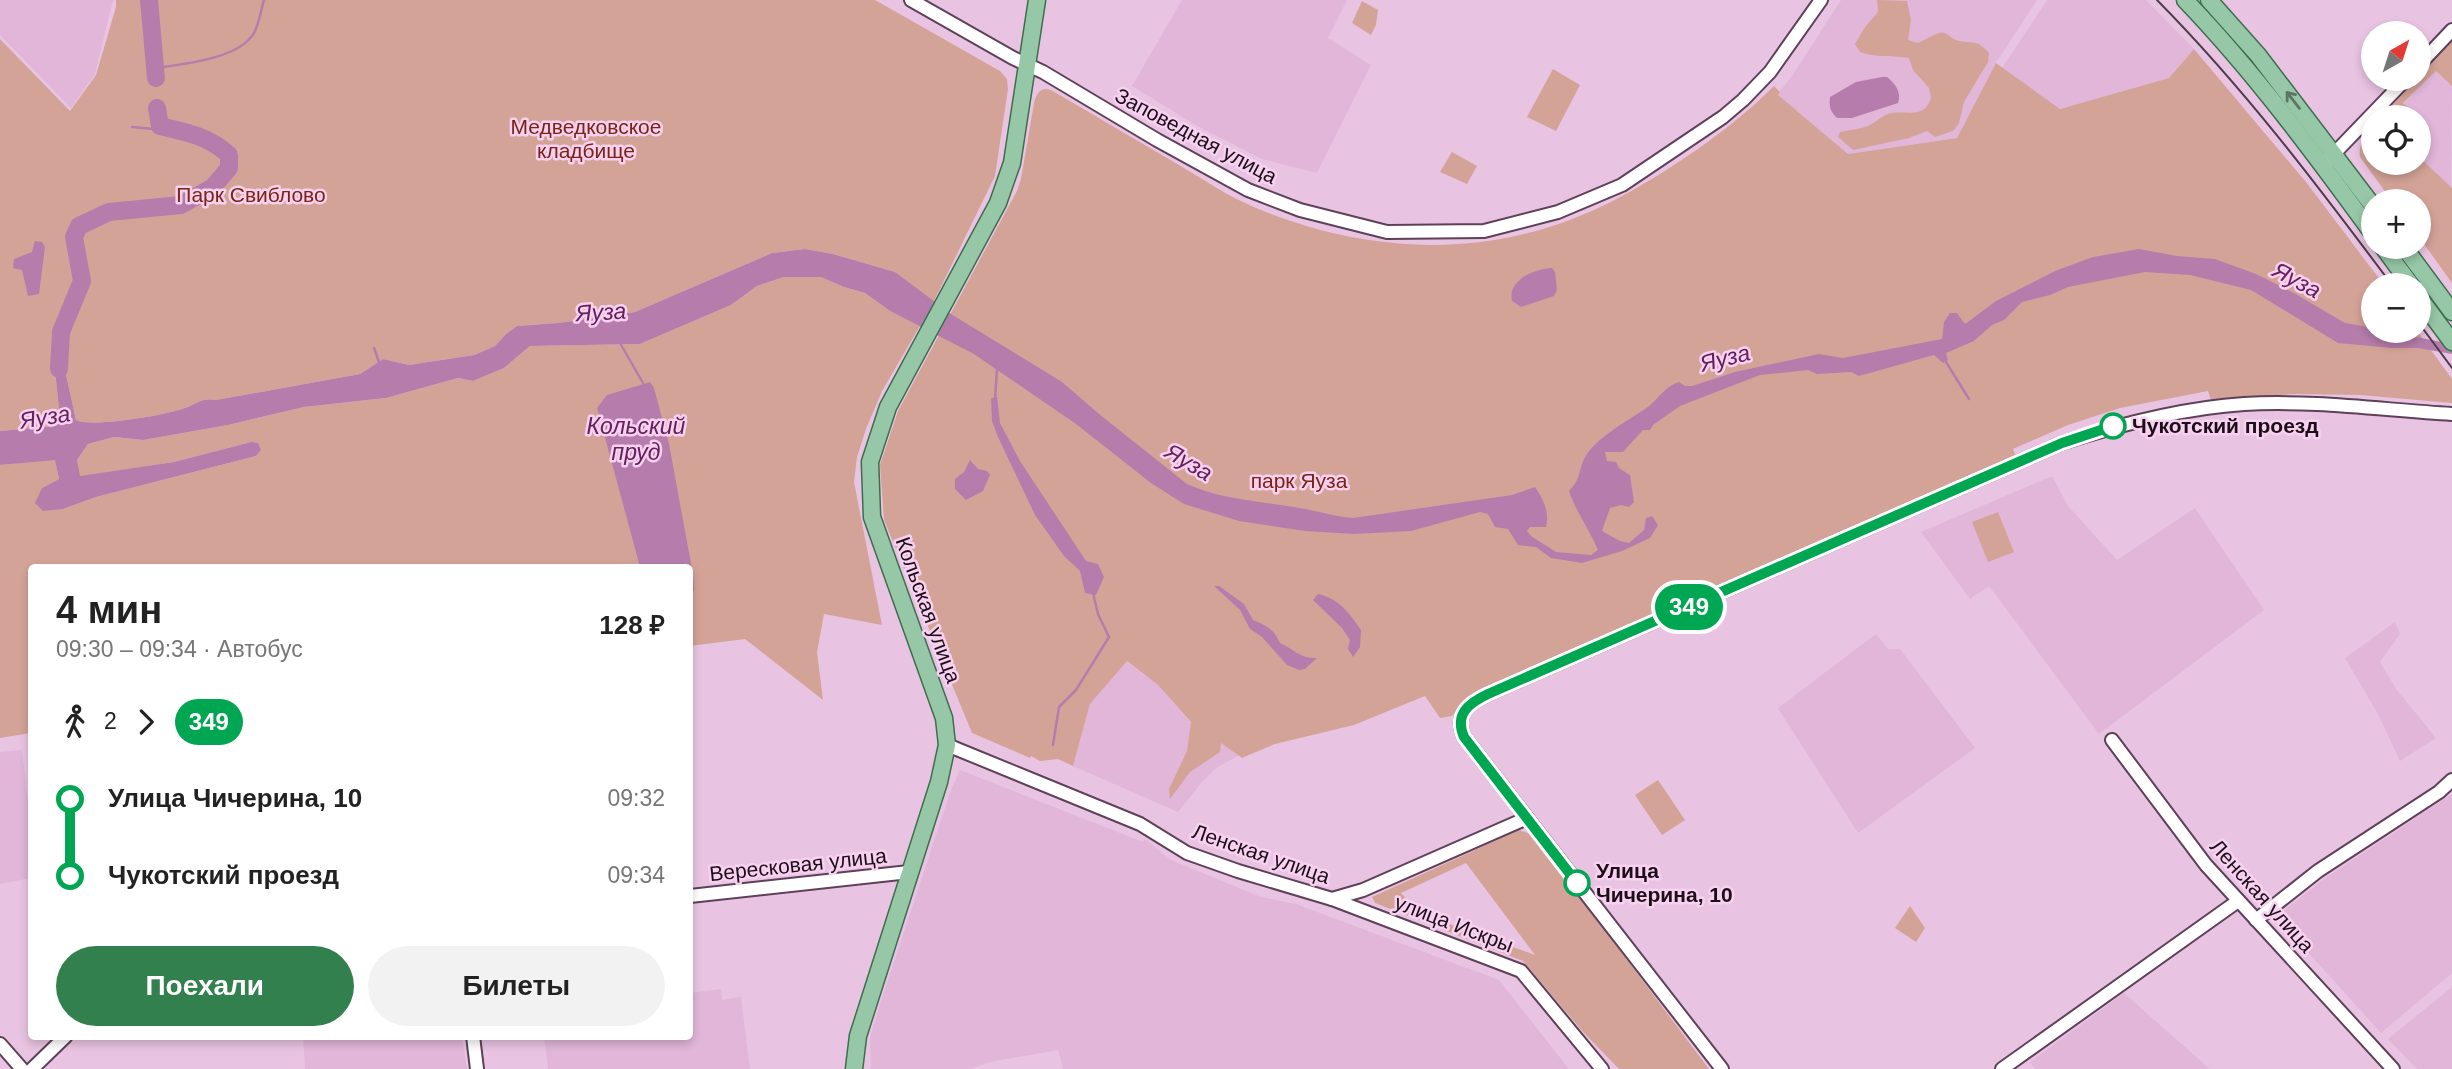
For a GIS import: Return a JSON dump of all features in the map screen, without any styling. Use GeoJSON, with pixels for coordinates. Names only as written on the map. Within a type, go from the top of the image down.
{"type":"FeatureCollection","features":[{"type":"Feature","properties":{"kind":"main road","name":"Кольская улица"},"geometry":{"type":"LineString","coordinates":[[854,1069],[858,1037],[939,782],[947,745],[944,718],[872,517],[870,462],[888,407],[998,203],[1012,163],[1037,0]]}},
{"type":"Feature","properties":{"kind":"main road"},"geometry":{"type":"LineString","coordinates":[[2185,0],[2361,193]]}},
{"type":"Feature","properties":{"kind":"main road"},"geometry":{"type":"LineString","coordinates":[[2209,0],[2258,55],[2329,160],[2361,214]]}},
{"type":"Feature","properties":{"kind":"main road"},"geometry":{"type":"LineString","coordinates":[[2413,259],[2452,313]]}},
{"type":"Feature","properties":{"kind":"main road"},"geometry":{"type":"LineString","coordinates":[[2431,314],[2452,342]]}},
{"type":"Feature","properties":{"kind":"street","name":"Заповедная улица"},"geometry":{"type":"LineString","coordinates":[[911,0],[1044,72],[1157,140],[1248,190],[1300,210],[1387,232],[1484,231],[1558,212],[1622,184],[1723,117],[1763,81],[1800,33],[1821,0]]}},
{"type":"Feature","properties":{"kind":"street"},"geometry":{"type":"LineString","coordinates":[[2431,52],[2452,30]]}},
{"type":"Feature","properties":{"kind":"street"},"geometry":{"type":"LineString","coordinates":[[2329,160],[2395,91]]}},
{"type":"Feature","properties":{"kind":"street"},"geometry":{"type":"LineString","coordinates":[[1722,1069],[1464,737],[1460,719],[1464,711],[1477,699],[2062,443],[2113,426],[2183,411],[2248,404],[2294,404],[2452,414]]}},
{"type":"Feature","properties":{"kind":"street","name":"Ленская улица"},"geometry":{"type":"LineString","coordinates":[[2112,740],[2238,901],[2393,1069]]}},
{"type":"Feature","properties":{"kind":"street","name":"Ленская улица"},"geometry":{"type":"LineString","coordinates":[[947,745],[1140,824],[1187,853],[1332,899],[1363,890],[1527,818]]}},
{"type":"Feature","properties":{"kind":"street"},"geometry":{"type":"LineString","coordinates":[[2256,920],[2318,871],[2439,792],[2452,779]]}},
{"type":"Feature","properties":{"kind":"street","name":"Вересковая улица"},"geometry":{"type":"LineString","coordinates":[[693,896],[909,872]]}},
{"type":"Feature","properties":{"kind":"street","name":"улица Искры"},"geometry":{"type":"LineString","coordinates":[[1332,899],[1521,971],[1602,1069]]}},
{"type":"Feature","properties":{"kind":"street"},"geometry":{"type":"LineString","coordinates":[[2002,1069],[2238,901]]}},
{"type":"Feature","properties":{"kind":"street"},"geometry":{"type":"LineString","coordinates":[[32,1069],[62,1040]]}},
{"type":"Feature","properties":{"kind":"street"},"geometry":{"type":"LineString","coordinates":[[473,1040],[477,1069]]}},
{"type":"Feature","properties":{"kind":"street"},"geometry":{"type":"LineString","coordinates":[[0,1044],[22,1069]]}},
{"type":"Feature","properties":{"kind":"shaded area"},"geometry":{"type":"Polygon","coordinates":[[[0,0],[113,0],[95,74],[71,108],[0,35],[0,0]]]}},
{"type":"Feature","properties":{"kind":"shaded area"},"geometry":{"type":"Polygon","coordinates":[[[1182,0],[1347,0],[1328,38],[1371,65],[1317,173],[1262,159],[1199,127],[1132,86],[1182,0]]]}},
{"type":"Feature","properties":{"kind":"shaded area"},"geometry":{"type":"Polygon","coordinates":[[[1841,0],[2037,0],[1996,63],[1957,138],[1848,154],[1777,95],[1841,0]]]}},
{"type":"Feature","properties":{"kind":"shaded area"},"geometry":{"type":"Polygon","coordinates":[[[2047,0],[2146,0],[2194,49],[2169,78],[2060,109],[2002,68],[2047,0]]]}},
{"type":"Feature","properties":{"kind":"shaded area"},"geometry":{"type":"Polygon","coordinates":[[[2436,70],[2452,86],[2451,190],[2431,169],[2431,105],[2403,104],[2416,91],[2431,91],[2431,75],[2436,70]]]}},
{"type":"Feature","properties":{"kind":"shaded area"},"geometry":{"type":"Polygon","coordinates":[[[2052,476],[2068,506],[2117,560],[2195,508],[2264,610],[2099,734],[1989,586],[1970,599],[1921,532],[2052,476]]]}},
{"type":"Feature","properties":{"kind":"shaded area"},"geometry":{"type":"Polygon","coordinates":[[[2395,622],[2400,634],[2380,662],[2396,689],[2436,738],[2400,761],[2378,714],[2345,658],[2395,622]]]}},
{"type":"Feature","properties":{"kind":"shaded area"},"geometry":{"type":"Polygon","coordinates":[[[1876,634],[1888,649],[1900,649],[1975,748],[1858,833],[1778,708],[1876,634]]]}},
{"type":"Feature","properties":{"kind":"shaded area"},"geometry":{"type":"Polygon","coordinates":[[[1126,661],[1158,685],[1193,725],[1240,755],[1216,768],[1178,812],[1073,766],[1090,704],[1126,661]]]}},
{"type":"Feature","properties":{"kind":"shaded area"},"geometry":{"type":"Polygon","coordinates":[[[22,750],[28,801],[28,879],[0,884],[0,752],[22,750]]]}},
{"type":"Feature","properties":{"kind":"shaded area"},"geometry":{"type":"Polygon","coordinates":[[[960,770],[1143,842],[1145,839],[1171,860],[1261,897],[1296,904],[1499,980],[1569,1069],[1063,1069],[1058,1050],[990,1062],[970,1069],[871,1069],[870,1038],[879,1007],[960,770]]]}},
{"type":"Feature","properties":{"kind":"shaded area"},"geometry":{"type":"Polygon","coordinates":[[[2452,794],[2452,973],[2381,1033],[2276,917],[2324,879],[2452,794]]]}},
{"type":"Feature","properties":{"kind":"shaded area"},"geometry":{"type":"Polygon","coordinates":[[[2452,987],[2452,1069],[2417,1069],[2388,1039],[2452,987]]]}},
{"type":"Feature","properties":{"kind":"shaded area"},"geometry":{"type":"Polygon","coordinates":[[[721,989],[722,1000],[741,997],[750,1069],[548,1069],[544,1040],[693,1040],[693,993],[721,989]]]}},
{"type":"Feature","properties":{"kind":"shaded area"},"geometry":{"type":"Polygon","coordinates":[[[2124,993],[2210,1069],[2035,1069],[2030,1062],[2124,993]]]}},
{"type":"Feature","properties":{"kind":"shaded area"},"geometry":{"type":"Polygon","coordinates":[[[303,1040],[463,1040],[467,1069],[305,1069],[303,1040]]]}},
{"type":"Feature","properties":{"kind":"green space","name":"Парк Свиблово"},"geometry":{"type":"Polygon","coordinates":[[[116,0],[875,0],[1000,71],[1007,79],[1008,89],[995,176],[933,303],[895,272],[805,249],[772,253],[635,312],[517,326],[495,346],[474,355],[409,365],[383,359],[360,374],[216,400],[203,400],[176,411],[113,422],[76,420],[61,340],[55,371],[60,418],[55,426],[0,431],[0,39],[70,111],[96,75],[116,0]]]}},
{"type":"Feature","properties":{"kind":"green space"},"geometry":{"type":"Polygon","coordinates":[[[1877,0],[1907,1],[1911,20],[1908,40],[1918,43],[1942,32],[1956,40],[1981,46],[1989,53],[1988,62],[1964,102],[1959,123],[1953,131],[1935,137],[1927,131],[1909,138],[1853,150],[1838,137],[1840,132],[1868,126],[1888,114],[1919,112],[1924,110],[1931,98],[1929,88],[1913,70],[1909,58],[1866,54],[1860,52],[1855,44],[1878,12],[1877,0]]]}},
{"type":"Feature","properties":{"kind":"green space"},"geometry":{"type":"Polygon","coordinates":[[[1362,1],[1378,10],[1376,25],[1371,35],[1352,23],[1362,1]]]}},
{"type":"Feature","properties":{"kind":"green space"},"geometry":{"type":"Polygon","coordinates":[[[2452,39],[2452,86],[2436,71],[2431,76],[2431,62],[2452,39]]]}},
{"type":"Feature","properties":{"kind":"green space","name":"парк Яуза"},"geometry":{"type":"Polygon","coordinates":[[[2194,49],[2306,182],[2361,255],[2361,259],[2364,259],[2375,273],[2361,273],[2361,343],[2426,343],[2452,379],[2452,403],[2360,395],[2294,394],[2211,400],[2208,391],[2120,408],[2068,425],[2013,449],[2016,457],[1466,698],[1452,716],[1440,718],[1425,696],[1354,725],[1275,744],[1242,758],[1221,743],[1220,752],[1190,772],[1170,799],[1169,789],[1187,751],[1191,722],[1158,685],[1127,661],[1090,704],[1073,766],[1058,759],[1040,761],[1031,756],[1030,758],[972,733],[884,520],[880,465],[898,411],[1017,191],[1034,103],[1042,90],[1051,90],[1227,194],[1277,216],[1348,236],[1422,245],[1496,240],[1532,232],[1611,202],[1648,182],[1707,142],[1742,116],[1774,86],[1780,92],[1778,95],[1848,154],[1957,138],[1996,63],[2060,109],[2169,78],[2194,49]]]}},
{"type":"Feature","properties":{"kind":"green space"},"geometry":{"type":"Polygon","coordinates":[[[1553,69],[1580,85],[1556,131],[1527,117],[1553,69]]]}},
{"type":"Feature","properties":{"kind":"green space"},"geometry":{"type":"Polygon","coordinates":[[[2405,91],[2415,91],[2403,103],[2405,105],[2393,105],[2405,91]]]}},
{"type":"Feature","properties":{"kind":"green space"},"geometry":{"type":"Polygon","coordinates":[[[1452,152],[1477,166],[1467,184],[1440,172],[1452,152]]]}},
{"type":"Feature","properties":{"kind":"green space"},"geometry":{"type":"Polygon","coordinates":[[[2431,168],[2452,188],[2452,283],[2431,254],[2431,189],[2383,189],[2373,175],[2431,175],[2431,168]]]}},
{"type":"Feature","properties":{"kind":"green space"},"geometry":{"type":"Polygon","coordinates":[[[784,277],[822,277],[865,293],[890,311],[920,326],[882,391],[857,457],[854,482],[882,625],[824,614],[817,652],[823,700],[745,639],[693,646],[693,564],[28,564],[28,733],[0,738],[0,465],[55,459],[59,479],[42,488],[63,509],[96,497],[256,456],[261,450],[251,442],[174,462],[79,477],[77,460],[88,444],[114,437],[143,440],[228,425],[304,407],[386,398],[458,378],[473,381],[504,368],[530,346],[640,344],[731,305],[757,286],[784,277]]]}},
{"type":"Feature","properties":{"kind":"green space"},"geometry":{"type":"Polygon","coordinates":[[[1998,512],[2014,552],[1988,562],[1972,522],[1998,512]]]}},
{"type":"Feature","properties":{"kind":"green space"},"geometry":{"type":"Polygon","coordinates":[[[1658,780],[1685,820],[1662,835],[1635,795],[1658,780]]]}},
{"type":"Feature","properties":{"kind":"green space"},"geometry":{"type":"Polygon","coordinates":[[[1519,830],[1533,835],[1709,1069],[1619,1069],[1583,1032],[1523,961],[1375,903],[1372,897],[1519,830]],[[1466,863],[1401,893],[1419,913],[1535,955],[1466,863]]]}},
{"type":"Feature","properties":{"kind":"green space"},"geometry":{"type":"Polygon","coordinates":[[[1910,906],[1925,928],[1916,942],[1895,928],[1910,906]]]}},
{"type":"Feature","properties":{"kind":"water"},"geometry":{"type":"Polygon","coordinates":[[[1887,77],[1895,85],[1899,96],[1898,103],[1852,118],[1837,118],[1830,106],[1830,97],[1856,82],[1887,77]]]}},
{"type":"Feature","properties":{"kind":"water"},"geometry":{"type":"Polygon","coordinates":[[[35,241],[42,242],[45,247],[39,294],[28,296],[22,270],[13,268],[14,259],[32,252],[35,241]]]}},
{"type":"Feature","properties":{"kind":"water"},"geometry":{"type":"Polygon","coordinates":[[[805,249],[895,272],[951,314],[1062,382],[1187,484],[1199,489],[1239,499],[1353,518],[1512,495],[1535,487],[1545,506],[1547,522],[1546,527],[1530,527],[1527,531],[1531,536],[1556,552],[1591,555],[1598,550],[1569,491],[1578,478],[1585,457],[1604,437],[1650,406],[1673,384],[1679,382],[1692,386],[1735,372],[1819,354],[1843,358],[1942,339],[1944,322],[1950,313],[1957,313],[1965,324],[1996,301],[2055,271],[2093,257],[2139,249],[2215,259],[2256,274],[2345,323],[2361,326],[2361,343],[2431,343],[2431,340],[2452,344],[2452,354],[2418,348],[2338,343],[2251,290],[2190,275],[2145,272],[2068,287],[2022,302],[2004,320],[1992,325],[1974,341],[1946,353],[1948,360],[1943,363],[1934,355],[1859,376],[1851,372],[1817,374],[1808,370],[1760,375],[1680,406],[1650,430],[1643,430],[1623,452],[1605,452],[1607,461],[1616,462],[1619,468],[1630,475],[1634,502],[1629,507],[1621,505],[1610,508],[1602,531],[1629,543],[1644,530],[1646,518],[1652,516],[1658,525],[1650,538],[1622,551],[1582,563],[1551,558],[1536,547],[1518,545],[1508,529],[1495,527],[1488,514],[1480,512],[1411,531],[1354,534],[1305,531],[1239,521],[1184,504],[1151,483],[1076,424],[974,354],[890,311],[865,293],[821,277],[784,277],[757,286],[731,305],[640,344],[530,346],[504,368],[473,381],[458,378],[386,398],[304,407],[228,425],[143,440],[114,437],[88,444],[77,460],[80,476],[174,462],[251,442],[258,443],[261,450],[256,456],[96,497],[63,509],[43,511],[35,503],[42,488],[59,479],[55,460],[0,465],[0,431],[55,426],[60,418],[55,371],[61,336],[76,420],[130,420],[176,411],[203,400],[216,400],[360,374],[383,359],[409,365],[474,355],[495,346],[517,326],[635,312],[772,253],[805,249]]]}},
{"type":"Feature","properties":{"kind":"water"},"geometry":{"type":"Polygon","coordinates":[[[1552,268],[1557,290],[1554,296],[1521,307],[1512,301],[1514,287],[1523,277],[1552,268]]]}},
{"type":"Feature","properties":{"kind":"water","name":"Кольский пруд"},"geometry":{"type":"Polygon","coordinates":[[[650,382],[654,388],[669,444],[691,564],[639,564],[597,408],[607,395],[650,382]]]}},
{"type":"Feature","properties":{"kind":"water"},"geometry":{"type":"Polygon","coordinates":[[[997,397],[1000,423],[1020,461],[1086,561],[1098,564],[1104,577],[1096,595],[1085,593],[1080,571],[1064,556],[1035,515],[992,421],[991,398],[997,397]]]}},
{"type":"Feature","properties":{"kind":"water"},"geometry":{"type":"Polygon","coordinates":[[[970,460],[978,469],[987,471],[990,475],[983,491],[966,500],[955,489],[955,479],[964,472],[970,460]]]}},
{"type":"Feature","properties":{"kind":"water"},"geometry":{"type":"Polygon","coordinates":[[[1214,586],[1219,586],[1244,604],[1253,620],[1270,628],[1280,643],[1302,655],[1317,658],[1305,669],[1299,670],[1287,665],[1262,637],[1250,629],[1240,610],[1214,586]]]}},
{"type":"Feature","properties":{"kind":"water"},"geometry":{"type":"Polygon","coordinates":[[[1318,594],[1338,603],[1361,630],[1360,647],[1353,657],[1348,649],[1350,640],[1342,628],[1313,600],[1318,594]]]}},
{"type":"Feature","properties":{"kind":"waterway"},"geometry":{"type":"LineString","coordinates":[[149,0],[156,78]]}},
{"type":"Feature","properties":{"kind":"waterway"},"geometry":{"type":"LineString","coordinates":[[156,68],[210,59],[236,49],[254,33],[264,0]]}},
{"type":"Feature","properties":{"kind":"waterway"},"geometry":{"type":"LineString","coordinates":[[59,369],[61,332],[82,281],[74,237],[79,226],[109,212],[181,205],[213,187],[229,168],[229,155],[213,143],[160,126],[157,108]]}},
{"type":"Feature","properties":{"kind":"waterway"},"geometry":{"type":"LineString","coordinates":[[132,127],[154,129],[160,126]]}},
{"type":"Feature","properties":{"kind":"waterway"},"geometry":{"type":"LineString","coordinates":[[620,343],[643,383]]}},
{"type":"Feature","properties":{"kind":"waterway"},"geometry":{"type":"LineString","coordinates":[[374,348],[380,365]]}},
{"type":"Feature","properties":{"kind":"waterway"},"geometry":{"type":"LineString","coordinates":[[1946,362],[1969,399]]}},
{"type":"Feature","properties":{"kind":"waterway"},"geometry":{"type":"LineString","coordinates":[[995,400],[997,368]]}},
{"type":"Feature","properties":{"kind":"waterway"},"geometry":{"type":"LineString","coordinates":[[1053,745],[1059,707],[1076,690],[1109,637],[1098,614],[1093,593]]}},
{"type":"Feature","properties":{"kind":"tram line"},"geometry":{"type":"LineString","coordinates":[[2157,0],[2250,103],[2383,273]]}},
{"type":"Feature","properties":{"kind":"tram line"},"geometry":{"type":"LineString","coordinates":[[2431,340],[2452,368]]}},
{"type":"Feature","properties":{"kind":"bus line","name":"349"},"geometry":{"type":"LineString","coordinates":[[1577,883],[1464,737],[1460,719],[1469,704],[2062,443],[2113,426]]}},
{"type":"Feature","properties":{"kind":"place","name":"Чукотский проезд"},"geometry":{"type":"Point","coordinates":[2113,426]}},
{"type":"Feature","properties":{"kind":"place","name":"Улица Чичерина, 10"},"geometry":{"type":"Point","coordinates":[1577,883]}},
{"type":"Feature","properties":{"kind":"park label","name":"Медведковское кладбище"},"geometry":{"type":"Point","coordinates":[586,139]}},
{"type":"Feature","properties":{"kind":"water label","name":"Яуза"},"geometry":{"type":"Point","coordinates":[2297,280]}},
{"type":"Feature","properties":{"kind":"water label","name":"Яуза"},"geometry":{"type":"Point","coordinates":[601,312]}},
{"type":"Feature","properties":{"kind":"water label","name":"Яуза"},"geometry":{"type":"Point","coordinates":[1725,358]}},
{"type":"Feature","properties":{"kind":"water label","name":"Яуза"},"geometry":{"type":"Point","coordinates":[45,417]}},
{"type":"Feature","properties":{"kind":"water label","name":"Яуза"},"geometry":{"type":"Point","coordinates":[1189,462]}}]}
